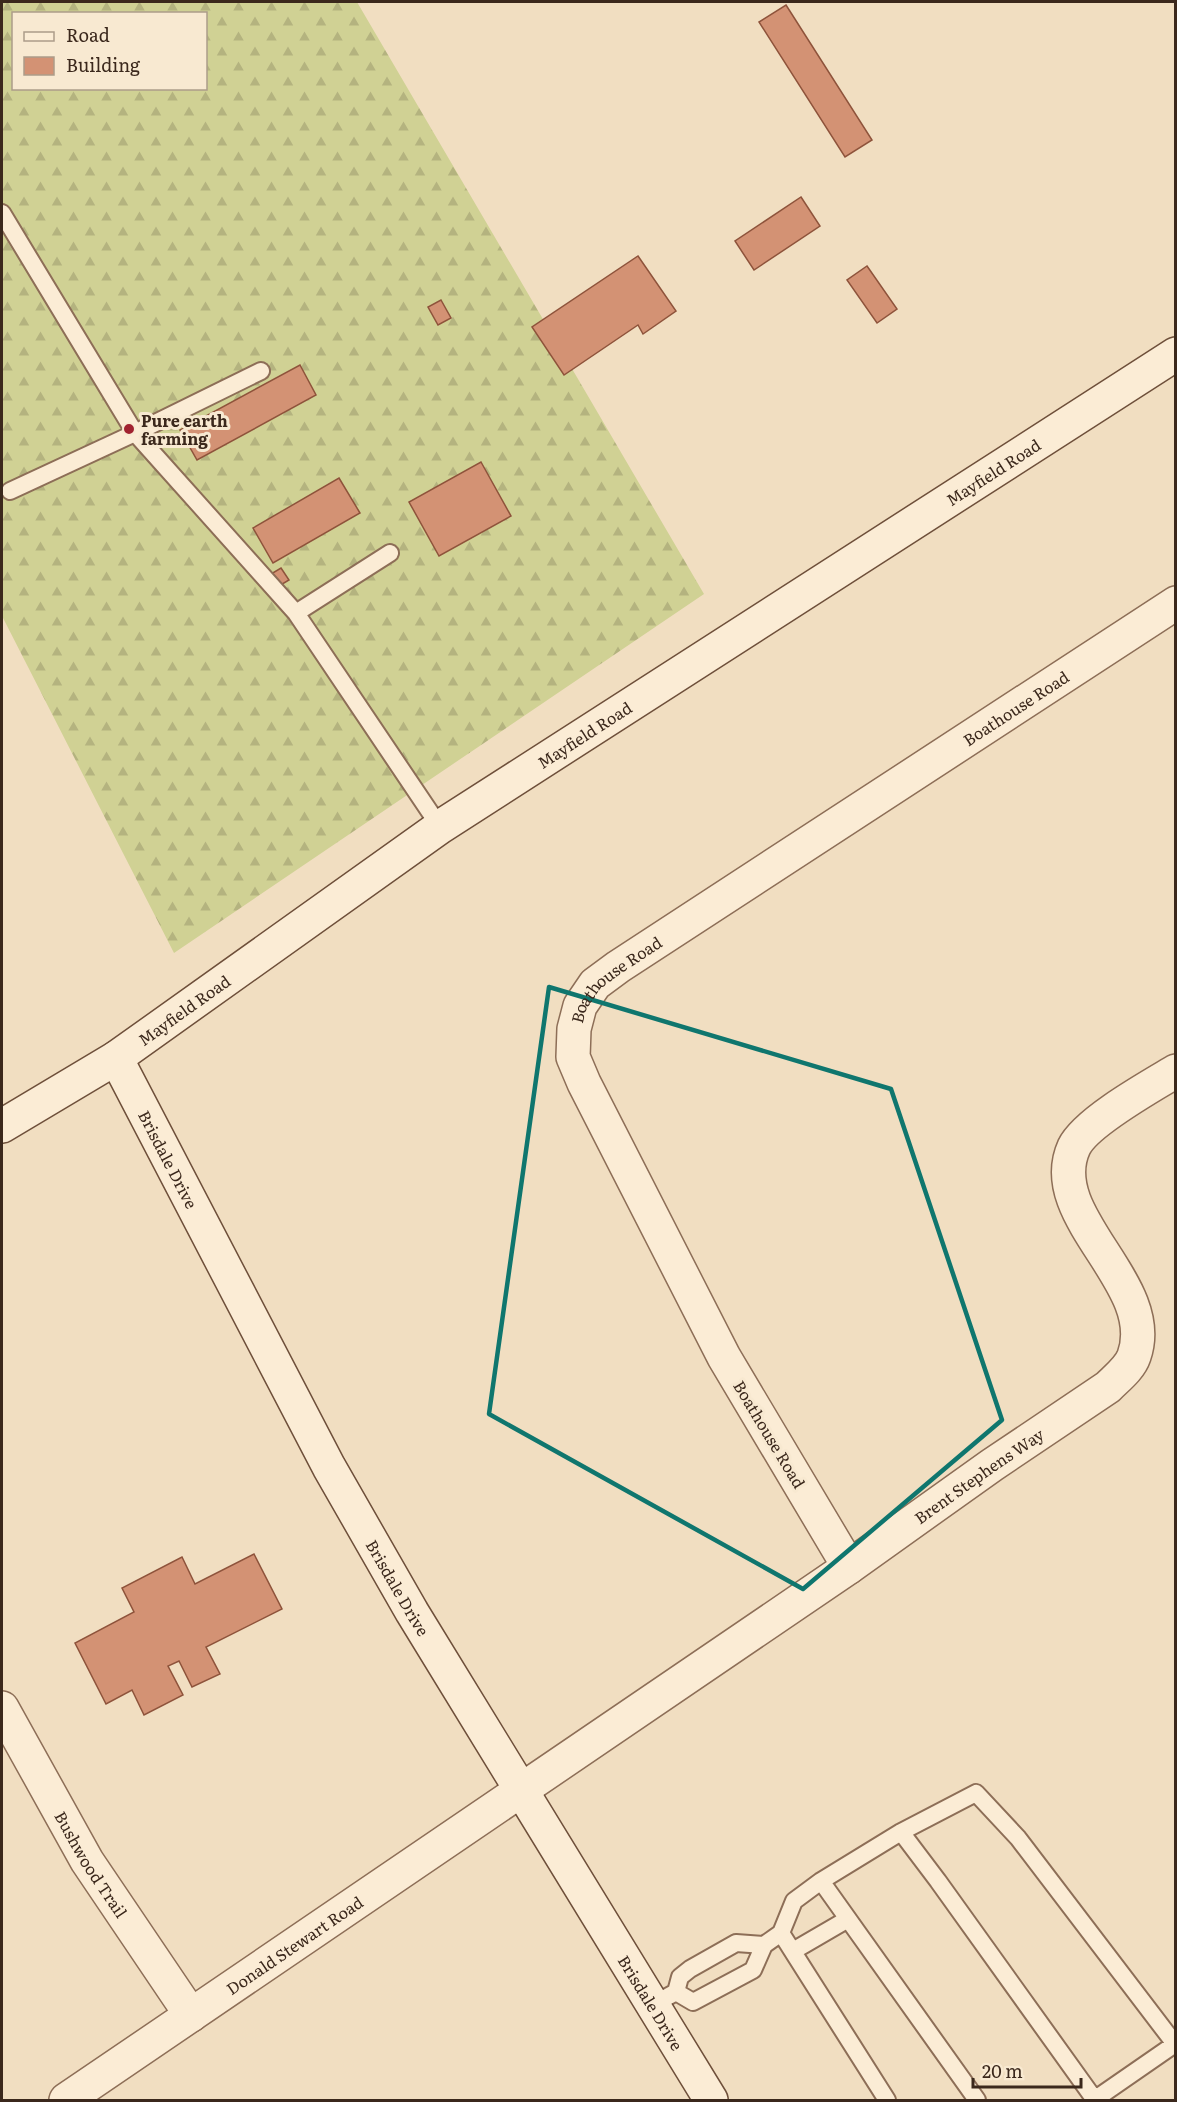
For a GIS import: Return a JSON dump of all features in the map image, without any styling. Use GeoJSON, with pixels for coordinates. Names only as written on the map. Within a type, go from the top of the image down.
{"type":"FeatureCollection","features":[{"type":"Feature","properties":{"kind":"street","name":"Mayfield Road"},"geometry":{"type":"LineString","coordinates":[[2,1126],[116,1058],[440,827],[1176,354]]}},
{"type":"Feature","properties":{"kind":"street","name":"Boathouse Road"},"geometry":{"type":"LineString","coordinates":[[849,1567],[724,1357],[584,1083],[573,1057],[574,1029],[580,1006],[596,984],[618,967],[1176,603]]}},
{"type":"Feature","properties":{"kind":"street","name":"Brisdale Drive"},"geometry":{"type":"LineString","coordinates":[[116,1058],[329,1467],[412,1612],[522,1789],[664,1998],[711,2100]]}},
{"type":"Feature","properties":{"kind":"street","name":"Brent Stephens Way"},"geometry":{"type":"LineString","coordinates":[[522,1789],[849,1567],[992,1465],[1108,1387],[1122,1373],[1134,1358],[1138,1335],[1135,1310],[1072,1197],[1068,1172],[1075,1145],[1093,1125],[1176,1071]]}},
{"type":"Feature","properties":{"kind":"street","name":"Bushwood Trail"},"geometry":{"type":"LineString","coordinates":[[2,1708],[87,1861],[191,2015]]}},
{"type":"Feature","properties":{"kind":"street","name":"Donald Stewart Road"},"geometry":{"type":"LineString","coordinates":[[66,2100],[522,1789]]}},
{"type":"Feature","properties":{"kind":"lane"},"geometry":{"type":"LineString","coordinates":[[2,213],[135,433],[296,614],[440,827]]}},
{"type":"Feature","properties":{"kind":"lane"},"geometry":{"type":"LineString","coordinates":[[10,491],[261,371]]}},
{"type":"Feature","properties":{"kind":"lane"},"geometry":{"type":"LineString","coordinates":[[296,614],[390,553]]}},
{"type":"Feature","properties":{"kind":"lane"},"geometry":{"type":"LineString","coordinates":[[764,1946],[736,1943],[690,1969],[680,1977],[664,1998],[693,2002],[753,1970],[764,1946],[781,1933],[794,1901],[821,1881],[901,1832],[976,1793],[1018,1838],[1175,2044],[1094,2100],[945,1890],[901,1832]]}},
{"type":"Feature","properties":{"kind":"lane"},"geometry":{"type":"LineString","coordinates":[[821,1881],[977,2100]]}},
{"type":"Feature","properties":{"kind":"lane"},"geometry":{"type":"LineString","coordinates":[[793,1951],[848,1919]]}},
{"type":"Feature","properties":{"kind":"lane"},"geometry":{"type":"LineString","coordinates":[[781,1933],[887,2100]]}},
{"type":"Feature","properties":{"kind":"highlighted area"},"geometry":{"type":"Polygon","coordinates":[[[549,987],[891,1089],[1002,1420],[803,1589],[489,1414],[549,987]]]}},
{"type":"Feature","properties":{"kind":"green space"},"geometry":{"type":"Polygon","coordinates":[[[2,2],[357,2],[704,594],[174,953],[2,616],[2,2]]]}},
{"type":"Feature","properties":{"kind":"building"},"geometry":{"type":"Polygon","coordinates":[[[786,5],[872,140],[845,157],[759,22],[786,5]]]}},
{"type":"Feature","properties":{"kind":"building"},"geometry":{"type":"Polygon","coordinates":[[[801,197],[820,226],[754,270],[735,241],[801,197]]]}},
{"type":"Feature","properties":{"kind":"building"},"geometry":{"type":"Polygon","coordinates":[[[638,256],[676,311],[643,334],[638,325],[564,375],[532,327],[638,256]]]}},
{"type":"Feature","properties":{"kind":"building"},"geometry":{"type":"Polygon","coordinates":[[[867,266],[897,309],[877,323],[847,280],[867,266]]]}},
{"type":"Feature","properties":{"kind":"building"},"geometry":{"type":"Polygon","coordinates":[[[441,300],[451,318],[438,325],[428,307],[441,300]]]}},
{"type":"Feature","properties":{"kind":"building"},"geometry":{"type":"Polygon","coordinates":[[[300,365],[316,395],[197,460],[180,430],[300,365]]]}},
{"type":"Feature","properties":{"kind":"building"},"geometry":{"type":"Polygon","coordinates":[[[481,462],[511,516],[439,556],[409,502],[481,462]]]}},
{"type":"Feature","properties":{"kind":"building"},"geometry":{"type":"Polygon","coordinates":[[[339,478],[360,513],[273,563],[253,528],[339,478]]]}},
{"type":"Feature","properties":{"kind":"building"},"geometry":{"type":"Polygon","coordinates":[[[281,568],[289,580],[279,586],[271,574],[281,568]]]}},
{"type":"Feature","properties":{"kind":"building"},"geometry":{"type":"Polygon","coordinates":[[[254,1554],[282,1609],[206,1647],[220,1674],[192,1687],[179,1661],[168,1666],[183,1695],[144,1715],[132,1690],[106,1704],[75,1643],[134,1612],[122,1588],[182,1557],[195,1584],[254,1554]]]}},
{"type":"Feature","properties":{"kind":"place","name":"Pure earth farming"},"geometry":{"type":"Point","coordinates":[129,429]}}]}
